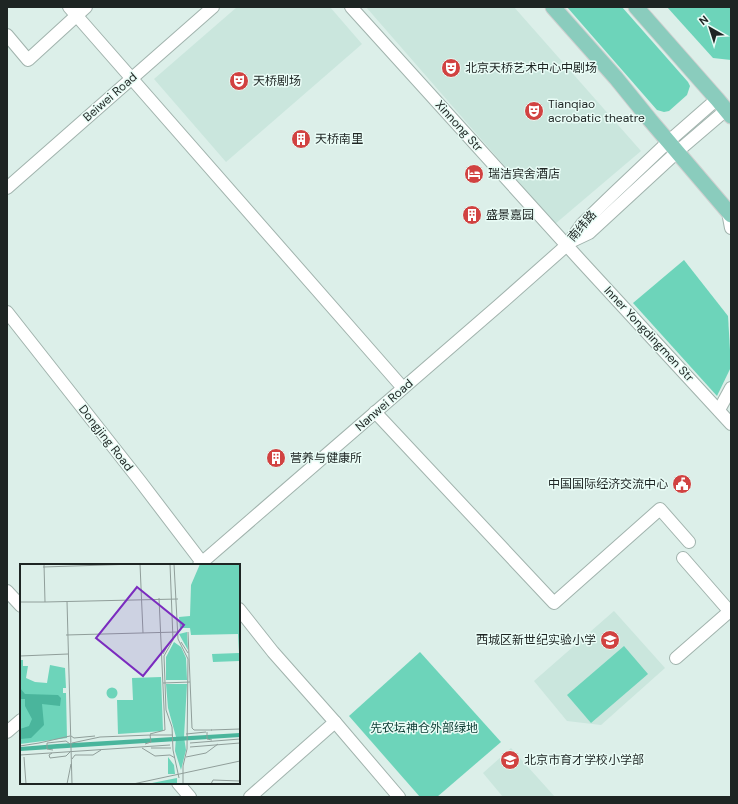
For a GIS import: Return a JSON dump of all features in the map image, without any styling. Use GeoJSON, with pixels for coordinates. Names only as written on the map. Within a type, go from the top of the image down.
{"type":"FeatureCollection","features":[{"type":"Feature","properties":{"kind":"main road"},"geometry":{"type":"LineString","coordinates":[[553,7],[616,78],[730,214]]}},
{"type":"Feature","properties":{"kind":"main road"},"geometry":{"type":"LineString","coordinates":[[636,7],[725,108]]}},
{"type":"Feature","properties":{"kind":"street"},"geometry":{"type":"LineString","coordinates":[[7,35],[28,60],[73,11],[86,7]]}},
{"type":"Feature","properties":{"kind":"street","name":"Xinnong Str"},"geometry":{"type":"LineString","coordinates":[[351,7],[567,244]]}},
{"type":"Feature","properties":{"kind":"street","name":"Beiwei Road"},"geometry":{"type":"LineString","coordinates":[[7,188],[208,9]]}},
{"type":"Feature","properties":{"kind":"street"},"geometry":{"type":"LineString","coordinates":[[73,11],[403,388]]}},
{"type":"Feature","properties":{"kind":"street","name":"南纬路"},"geometry":{"type":"LineString","coordinates":[[567,244],[582,224],[673,146],[725,108]]}},
{"type":"Feature","properties":{"kind":"street"},"geometry":{"type":"LineString","coordinates":[[730,214],[731,228]]}},
{"type":"Feature","properties":{"kind":"street","name":"Nanwei Road"},"geometry":{"type":"LineString","coordinates":[[202,564],[567,244]]}},
{"type":"Feature","properties":{"kind":"street","name":"Inner Yongdingmen Str"},"geometry":{"type":"LineString","coordinates":[[567,244],[731,424]]}},
{"type":"Feature","properties":{"kind":"street","name":"Dongjing Road"},"geometry":{"type":"LineString","coordinates":[[7,312],[140,481],[202,564]]}},
{"type":"Feature","properties":{"kind":"street"},"geometry":{"type":"LineString","coordinates":[[719,410],[731,388]]}},
{"type":"Feature","properties":{"kind":"street"},"geometry":{"type":"LineString","coordinates":[[375,412],[554,603],[660,509],[690,542]]}},
{"type":"Feature","properties":{"kind":"street"},"geometry":{"type":"LineString","coordinates":[[676,658],[730,612],[683,558]]}},
{"type":"Feature","properties":{"kind":"street"},"geometry":{"type":"LineString","coordinates":[[7,591],[20,605]]}},
{"type":"Feature","properties":{"kind":"street"},"geometry":{"type":"LineString","coordinates":[[240,610],[273,652],[399,797]]}},
{"type":"Feature","properties":{"kind":"street"},"geometry":{"type":"LineString","coordinates":[[7,732],[20,721]]}},
{"type":"Feature","properties":{"kind":"street"},"geometry":{"type":"LineString","coordinates":[[250,797],[335,722]]}},
{"type":"Feature","properties":{"kind":"street"},"geometry":{"type":"LineString","coordinates":[[179,784],[190,797]]}},
{"type":"Feature","properties":{"kind":"shaded area"},"geometry":{"type":"Polygon","coordinates":[[[237,7],[330,7],[362,44],[226,162],[154,79],[237,7]]]}},
{"type":"Feature","properties":{"kind":"shaded area","name":"Tianqiao acrobatic theatre"},"geometry":{"type":"Polygon","coordinates":[[[366,7],[514,7],[641,151],[555,224],[366,7]]]}},
{"type":"Feature","properties":{"kind":"shaded area","name":"西城区新世纪实验小学"},"geometry":{"type":"Polygon","coordinates":[[[614,611],[665,668],[601,725],[567,721],[534,681],[614,611]]]}},
{"type":"Feature","properties":{"kind":"shaded area","name":"北京市育才学校小学部"},"geometry":{"type":"Polygon","coordinates":[[[511,748],[555,797],[503,797],[483,773],[511,748]]]}},
{"type":"Feature","properties":{"kind":"green space"},"geometry":{"type":"Polygon","coordinates":[[[567,7],[622,7],[688,82],[690,86],[687,95],[669,111],[664,112],[657,110],[567,7]]]}},
{"type":"Feature","properties":{"kind":"green space"},"geometry":{"type":"Polygon","coordinates":[[[667,7],[731,7],[731,60],[713,58],[667,7]]]}},
{"type":"Feature","properties":{"kind":"green space"},"geometry":{"type":"Polygon","coordinates":[[[684,260],[728,316],[731,367],[717,396],[633,303],[684,260]]]}},
{"type":"Feature","properties":{"kind":"green space"},"geometry":{"type":"Polygon","coordinates":[[[624,646],[648,674],[591,723],[567,695],[624,646]]]}},
{"type":"Feature","properties":{"kind":"green space","name":"先农坛神仓外部绿地"},"geometry":{"type":"Polygon","coordinates":[[[420,652],[501,742],[437,797],[420,797],[349,716],[420,652]]]}},
{"type":"Feature","properties":{"kind":"place","name":"北京天桥艺术中心中剧场"},"geometry":{"type":"Point","coordinates":[451,68]}},
{"type":"Feature","properties":{"kind":"place","name":"天桥剧场"},"geometry":{"type":"Point","coordinates":[239,81]}},
{"type":"Feature","properties":{"kind":"place","name":"Tianqiao acrobatic theatre"},"geometry":{"type":"Point","coordinates":[534,111]}},
{"type":"Feature","properties":{"kind":"place","name":"天桥南里"},"geometry":{"type":"Point","coordinates":[301,139]}},
{"type":"Feature","properties":{"kind":"place","name":"瑞洁宾舍酒店"},"geometry":{"type":"Point","coordinates":[474,174]}},
{"type":"Feature","properties":{"kind":"place","name":"盛景嘉园"},"geometry":{"type":"Point","coordinates":[472,215]}},
{"type":"Feature","properties":{"kind":"place","name":"营养与健康所"},"geometry":{"type":"Point","coordinates":[276,458]}},
{"type":"Feature","properties":{"kind":"place","name":"中国国际经济交流中心"},"geometry":{"type":"Point","coordinates":[682,484]}},
{"type":"Feature","properties":{"kind":"place","name":"西城区新世纪实验小学"},"geometry":{"type":"Point","coordinates":[610,640]}},
{"type":"Feature","properties":{"kind":"place","name":"北京市育才学校小学部"},"geometry":{"type":"Point","coordinates":[510,760]}}]}
